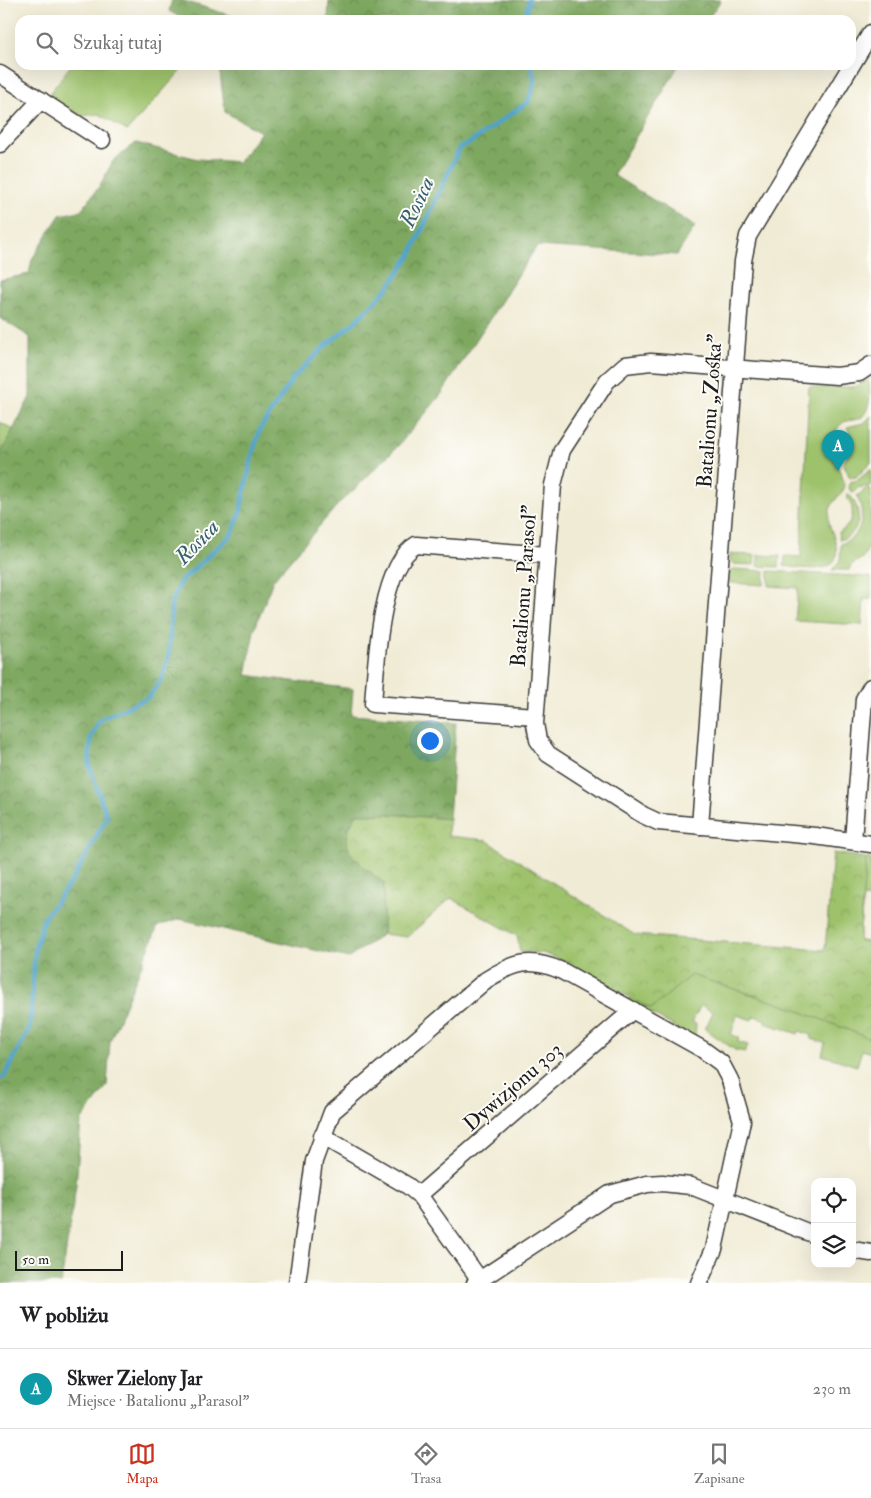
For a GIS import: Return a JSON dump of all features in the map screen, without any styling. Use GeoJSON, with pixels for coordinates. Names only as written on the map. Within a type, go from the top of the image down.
{"type":"FeatureCollection","features":[{"type":"Feature","properties":{"kind":"street","name":"Batalionu „Zośka”"},"geometry":{"type":"LineString","coordinates":[[856,58],[871,33]]}},
{"type":"Feature","properties":{"kind":"street","name":"Batalionu „Zośka”"},"geometry":{"type":"LineString","coordinates":[[700,826],[743,261],[748,236],[849,70]]}},
{"type":"Feature","properties":{"kind":"street"},"geometry":{"type":"LineString","coordinates":[[0,74],[102,140]]}},
{"type":"Feature","properties":{"kind":"street"},"geometry":{"type":"LineString","coordinates":[[0,144],[42,100]]}},
{"type":"Feature","properties":{"kind":"street","name":"Batalionu „Parasol”"},"geometry":{"type":"LineString","coordinates":[[871,365],[859,373],[837,376],[651,362],[625,365],[607,380],[562,450],[553,485],[535,716],[538,740],[552,756],[650,819],[666,824],[871,844]]}},
{"type":"Feature","properties":{"kind":"street"},"geometry":{"type":"LineString","coordinates":[[535,716],[373,704],[378,645],[389,591],[400,559],[407,550],[416,546],[547,555]]}},
{"type":"Feature","properties":{"kind":"street"},"geometry":{"type":"LineString","coordinates":[[853,841],[864,699],[871,687]]}},
{"type":"Feature","properties":{"kind":"street"},"geometry":{"type":"LineString","coordinates":[[296,1283],[314,1161],[332,1112],[486,980],[507,967],[523,962],[552,967],[702,1049],[721,1063],[730,1080],[742,1121],[714,1249],[699,1283]]}},
{"type":"Feature","properties":{"kind":"street","name":"Dywizjonu 303"},"geometry":{"type":"LineString","coordinates":[[419,1195],[633,1010]]}},
{"type":"Feature","properties":{"kind":"street"},"geometry":{"type":"LineString","coordinates":[[322,1136],[408,1186],[419,1195],[478,1281],[610,1194],[629,1187],[662,1183],[678,1184],[703,1190],[811,1233]]}},
{"type":"Feature","properties":{"kind":"street"},"geometry":{"type":"LineString","coordinates":[[856,1251],[871,1253]]}},
{"type":"Feature","properties":{"kind":"green space"},"geometry":{"type":"Polygon","coordinates":[[[172,0],[181,0],[229,15],[176,15],[169,11],[172,0]]]}},
{"type":"Feature","properties":{"kind":"green space"},"geometry":{"type":"Polygon","coordinates":[[[329,0],[721,0],[710,15],[328,15],[329,0]]]}},
{"type":"Feature","properties":{"kind":"green space"},"geometry":{"type":"Polygon","coordinates":[[[67,70],[181,70],[127,131],[99,114],[82,116],[47,97],[67,70]]]}},
{"type":"Feature","properties":{"kind":"green space"},"geometry":{"type":"Polygon","coordinates":[[[220,70],[676,70],[613,175],[695,226],[677,255],[537,246],[440,396],[398,446],[340,502],[273,580],[254,631],[246,675],[353,689],[351,715],[456,723],[449,819],[387,814],[357,814],[348,828],[358,862],[384,883],[383,934],[349,958],[180,919],[158,926],[110,1041],[107,1086],[81,1121],[76,1185],[61,1283],[0,1283],[0,455],[30,397],[30,337],[0,318],[0,280],[29,274],[32,259],[60,215],[80,211],[99,187],[113,161],[136,143],[198,159],[239,162],[261,132],[225,112],[220,70]]]}},
{"type":"Feature","properties":{"kind":"green space"},"geometry":{"type":"Polygon","coordinates":[[[868,380],[870,390],[867,410],[861,418],[842,423],[838,427],[832,441],[834,460],[843,478],[844,489],[833,504],[829,515],[837,553],[834,561],[829,566],[812,569],[784,566],[785,556],[801,557],[809,387],[855,387],[868,380]]]}},
{"type":"Feature","properties":{"kind":"green space"},"geometry":{"type":"Polygon","coordinates":[[[871,416],[871,463],[856,477],[850,478],[843,462],[851,450],[851,437],[847,427],[864,423],[871,416]]]}},
{"type":"Feature","properties":{"kind":"green space"},"geometry":{"type":"Polygon","coordinates":[[[0,422],[14,430],[0,455],[0,422]]]}},
{"type":"Feature","properties":{"kind":"green space"},"geometry":{"type":"Polygon","coordinates":[[[871,469],[871,486],[857,488],[854,493],[849,489],[850,482],[858,480],[871,469]]]}},
{"type":"Feature","properties":{"kind":"green space"},"geometry":{"type":"Polygon","coordinates":[[[867,488],[871,489],[871,540],[864,557],[851,565],[849,570],[832,570],[840,560],[841,544],[854,536],[861,524],[860,503],[857,496],[867,488]]]}},
{"type":"Feature","properties":{"kind":"green space"},"geometry":{"type":"Polygon","coordinates":[[[848,493],[853,499],[858,512],[857,526],[848,536],[840,540],[838,533],[847,526],[852,516],[852,506],[846,497],[848,493]]]}},
{"type":"Feature","properties":{"kind":"green space"},"geometry":{"type":"Polygon","coordinates":[[[730,554],[755,555],[754,565],[734,564],[730,561],[730,554]]]}},
{"type":"Feature","properties":{"kind":"green space"},"geometry":{"type":"Polygon","coordinates":[[[758,555],[780,556],[779,567],[758,566],[758,555]]]}},
{"type":"Feature","properties":{"kind":"green space"},"geometry":{"type":"Polygon","coordinates":[[[734,569],[765,571],[764,585],[730,583],[730,571],[734,569]]]}},
{"type":"Feature","properties":{"kind":"green space"},"geometry":{"type":"Polygon","coordinates":[[[769,571],[871,577],[871,599],[864,599],[862,625],[795,621],[798,588],[769,586],[769,571]]]}},
{"type":"Feature","properties":{"kind":"green space"},"geometry":{"type":"Polygon","coordinates":[[[357,814],[387,814],[449,819],[448,836],[486,840],[635,935],[825,950],[833,853],[866,858],[859,941],[870,942],[871,1039],[787,1006],[691,975],[651,1009],[565,961],[543,953],[520,952],[517,936],[451,898],[407,937],[383,934],[384,883],[357,861],[351,854],[348,846],[347,837],[350,826],[357,814]]]}},
{"type":"Feature","properties":{"kind":"green space"},"geometry":{"type":"Polygon","coordinates":[[[862,858],[871,859],[871,899],[863,898],[859,941],[870,942],[869,953],[871,953],[852,963],[862,858]]]}},
{"type":"Feature","properties":{"kind":"green space"},"geometry":{"type":"Polygon","coordinates":[[[686,971],[871,1032],[871,1053],[862,1050],[857,1066],[822,1055],[825,1043],[811,1039],[812,1035],[799,1031],[798,1034],[765,1023],[766,1020],[754,1016],[752,1020],[737,1015],[731,1035],[739,1037],[738,1042],[748,1045],[745,1052],[735,1050],[705,1029],[713,1012],[701,1005],[692,1022],[696,1024],[695,1038],[626,1000],[686,971]]]}},
{"type":"Feature","properties":{"kind":"waterway","name":"Rosica"},"geometry":{"type":"LineString","coordinates":[[526,15],[529,0]]}},
{"type":"Feature","properties":{"kind":"waterway","name":"Rosica"},"geometry":{"type":"LineString","coordinates":[[0,1078],[4,1077],[30,1027],[35,949],[44,918],[73,879],[107,817],[89,765],[91,737],[100,720],[149,697],[163,677],[169,654],[171,604],[180,582],[231,535],[239,517],[252,456],[260,429],[294,377],[324,347],[357,320],[388,288],[410,256],[460,147],[468,144],[528,102],[535,82],[532,70]]}},
{"type":"Feature","properties":{"kind":"place","name":"Skwer Zielony Jar"},"geometry":{"type":"Point","coordinates":[838,471]}}]}
